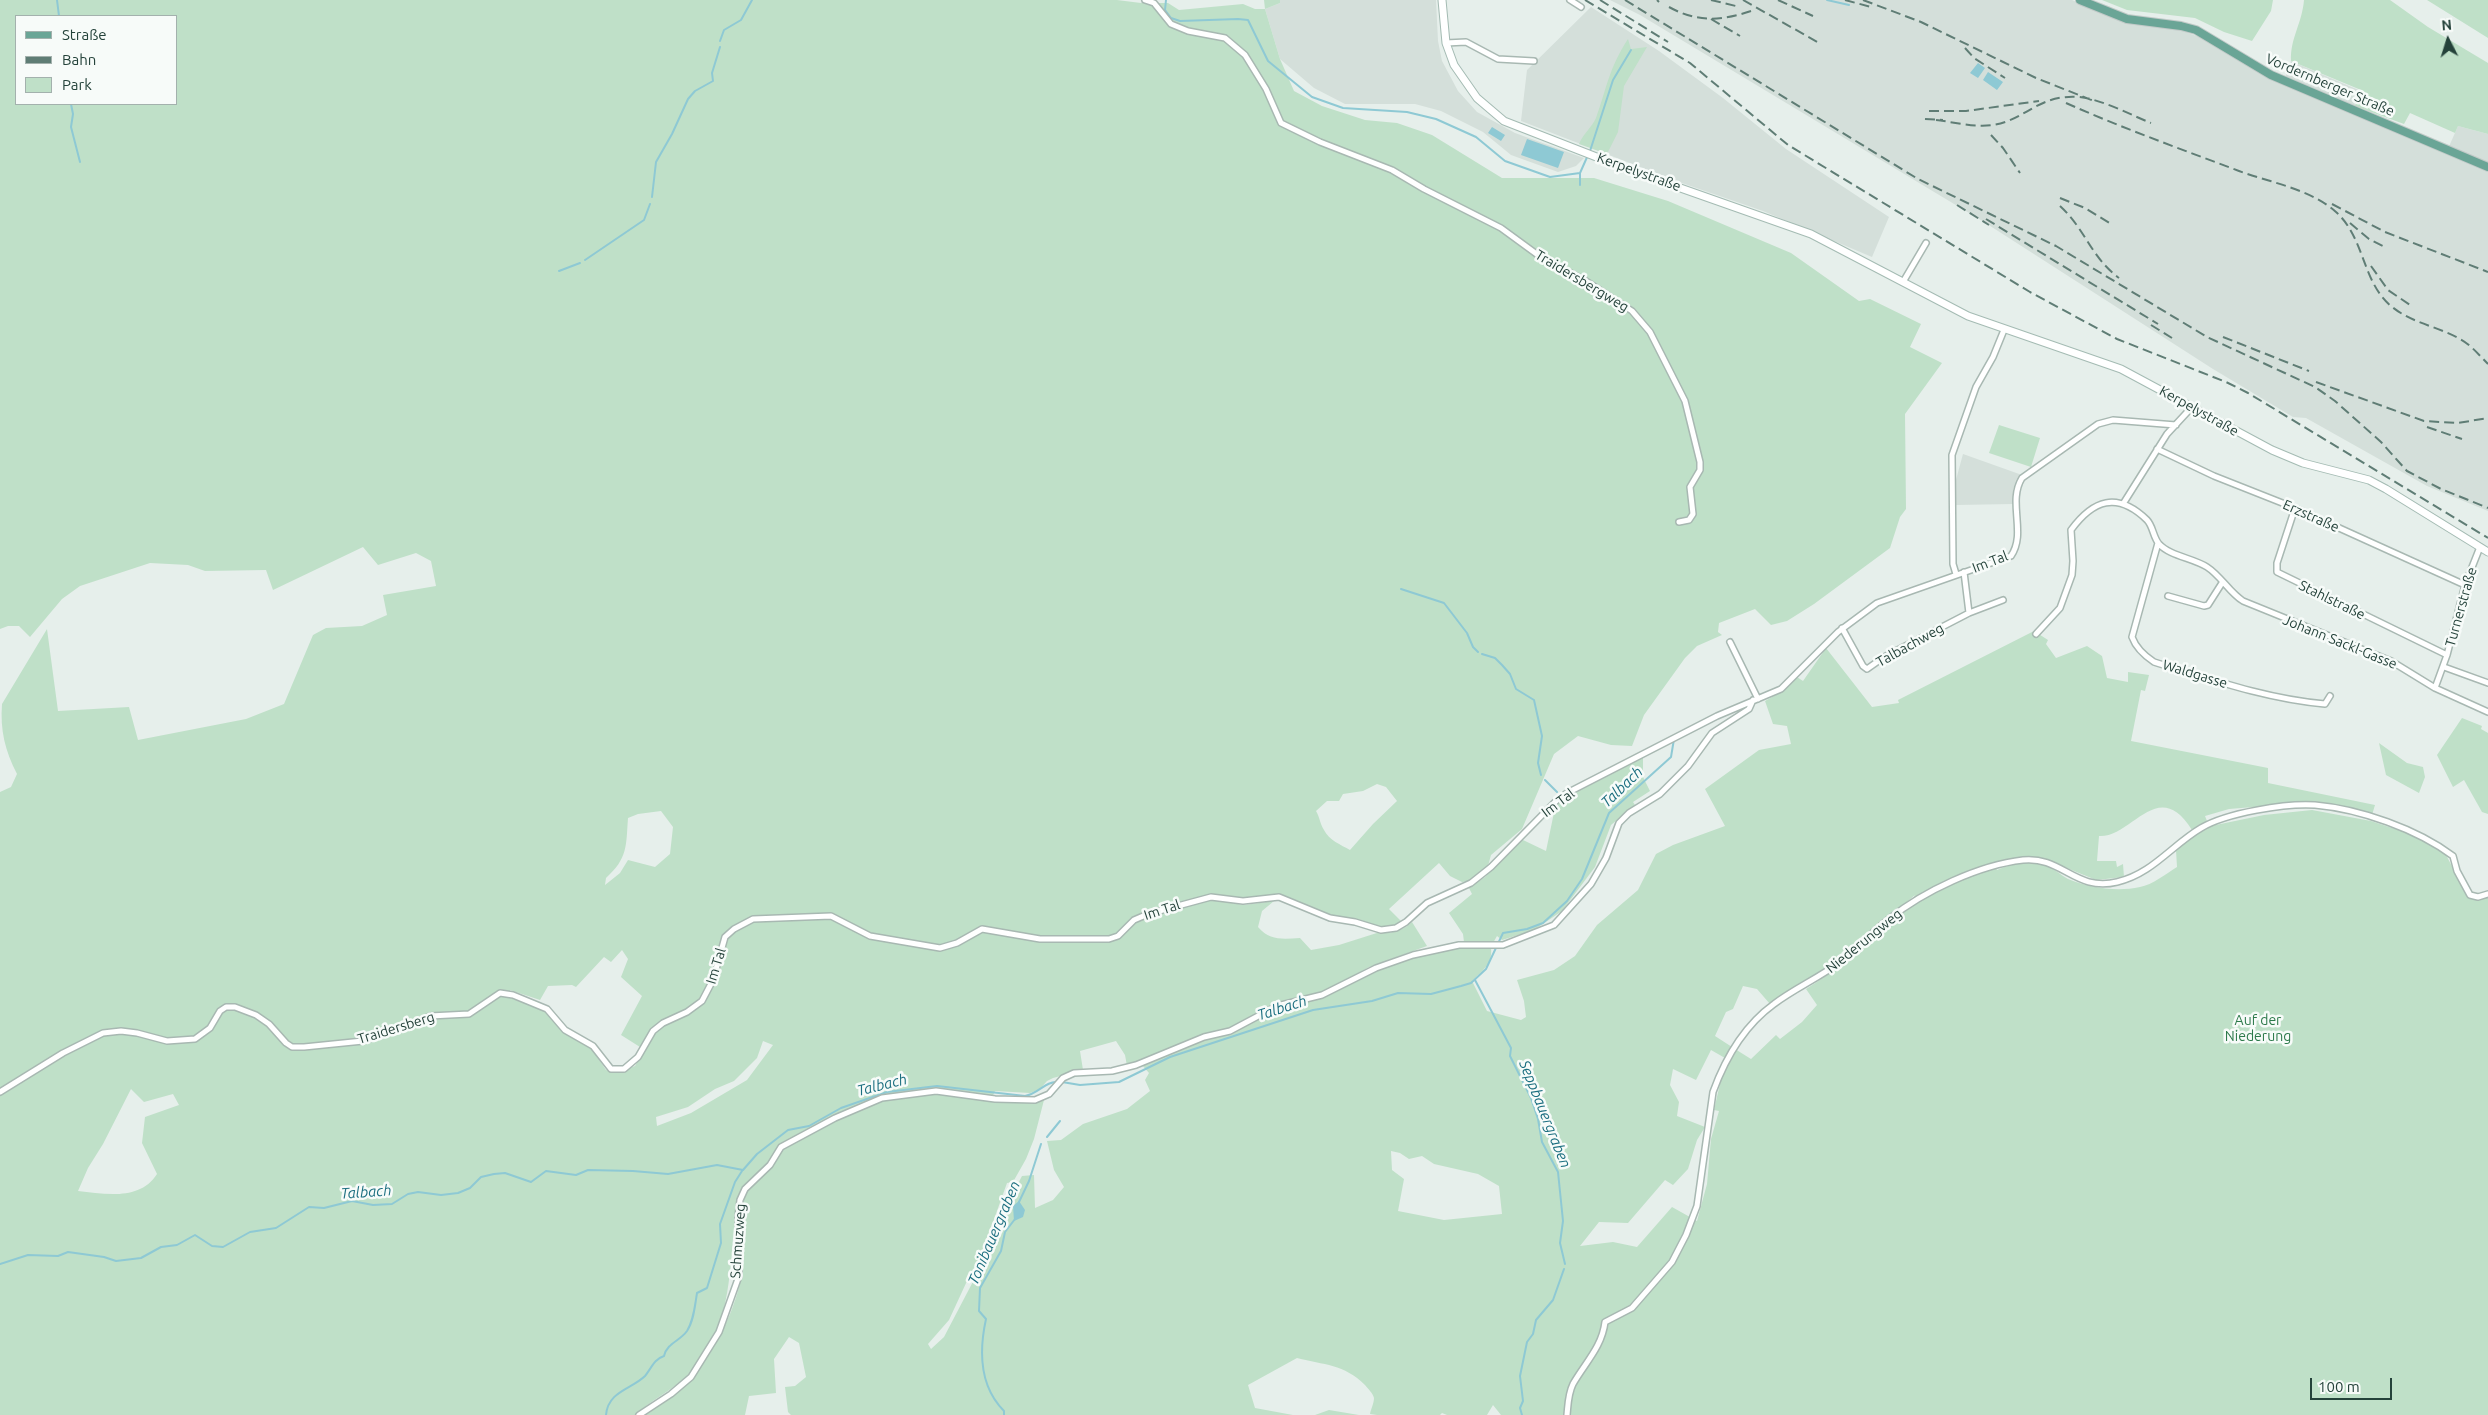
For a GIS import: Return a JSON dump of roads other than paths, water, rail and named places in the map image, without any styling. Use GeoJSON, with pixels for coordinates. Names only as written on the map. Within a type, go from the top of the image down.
{"type":"FeatureCollection","features":[{"type":"Feature","properties":{"kind":"main road","name":"Kerpelystraße"},"geometry":{"type":"LineString","coordinates":[[1442,0],[1446,43],[1462,80],[1487,108],[1523,130],[1811,234],[1968,316],[2121,369],[2272,450],[2304,463],[2368,480],[2386,488],[2488,552]]}},
{"type":"Feature","properties":{"kind":"main road","name":"Vordernberger Straße"},"geometry":{"type":"LineString","coordinates":[[2080,0],[2127,20],[2181,26],[2196,30],[2270,75],[2488,167]]}},
{"type":"Feature","properties":{"kind":"street","name":"Traidersbergweg"},"geometry":{"type":"LineString","coordinates":[[1145,0],[1154,3],[1171,24],[1188,31],[1225,38],[1245,55],[1266,89],[1281,124],[1320,142],[1392,170],[1424,189],[1501,228],[1542,258],[1586,281],[1632,311],[1650,332],[1671,373],[1685,401],[1694,433],[1700,470],[1690,488],[1693,514],[1688,520],[1680,522]]}},
{"type":"Feature","properties":{"kind":"street"},"geometry":{"type":"LineString","coordinates":[[1570,0],[1581,7]]}},
{"type":"Feature","properties":{"kind":"street"},"geometry":{"type":"LineString","coordinates":[[1446,43],[1466,42],[1498,59],[1534,60]]}},
{"type":"Feature","properties":{"kind":"street"},"geometry":{"type":"LineString","coordinates":[[1904,282],[1926,243]]}},
{"type":"Feature","properties":{"kind":"street"},"geometry":{"type":"LineString","coordinates":[[1956,574],[1953,564],[1952,455],[1976,386],[2004,330]]}},
{"type":"Feature","properties":{"kind":"street"},"geometry":{"type":"LineString","coordinates":[[2123,504],[2157,449],[2192,407]]}},
{"type":"Feature","properties":{"kind":"street","name":"Im Tal"},"geometry":{"type":"LineString","coordinates":[[556,1017],[565,1030],[594,1046],[611,1069],[624,1069],[638,1058],[653,1031],[702,1001],[713,980],[725,937],[742,924],[765,917],[832,916],[870,936],[940,948],[957,943],[982,928],[1040,939],[1109,939],[1118,936],[1134,920],[1202,898],[1243,901],[1272,897],[1286,899],[1330,918],[1355,922],[1381,930],[1396,928],[1406,922],[1427,902],[1471,883],[1491,867],[1557,800],[1567,793],[1661,744],[1780,690],[1842,628],[1877,602],[2011,556],[2015,550],[2017,539],[2017,486],[2022,478],[2098,424],[2113,420],[2176,425]]}},
{"type":"Feature","properties":{"kind":"street","name":"Erzstraße"},"geometry":{"type":"LineString","coordinates":[[2157,449],[2214,476],[2295,508],[2465,585]]}},
{"type":"Feature","properties":{"kind":"street"},"geometry":{"type":"LineString","coordinates":[[2036,634],[2060,608],[2072,575],[2071,530],[2089,508],[2104,502],[2123,504],[2148,520],[2158,543]]}},
{"type":"Feature","properties":{"kind":"street","name":"Stahlstraße"},"geometry":{"type":"LineString","coordinates":[[2295,508],[2277,572],[2447,655]]}},
{"type":"Feature","properties":{"kind":"street","name":"Johann Sackl-Gasse"},"geometry":{"type":"LineString","coordinates":[[2158,543],[2214,571],[2222,583],[2244,601],[2391,661],[2435,688],[2488,712]]}},
{"type":"Feature","properties":{"kind":"street","name":"Waldgasse"},"geometry":{"type":"LineString","coordinates":[[2158,543],[2132,637],[2134,643],[2146,656],[2154,662],[2227,684],[2301,702],[2325,704],[2330,696]]}},
{"type":"Feature","properties":{"kind":"street","name":"Turnerstraße"},"geometry":{"type":"LineString","coordinates":[[2435,688],[2444,667],[2465,585],[2480,547]]}},
{"type":"Feature","properties":{"kind":"street"},"geometry":{"type":"LineString","coordinates":[[1964,572],[1969,613]]}},
{"type":"Feature","properties":{"kind":"street"},"geometry":{"type":"LineString","coordinates":[[2168,596],[2204,606],[2208,605],[2222,583]]}},
{"type":"Feature","properties":{"kind":"street","name":"Talbachweg"},"geometry":{"type":"LineString","coordinates":[[1842,628],[1867,669],[1884,657],[1969,613],[2003,600]]}},
{"type":"Feature","properties":{"kind":"street"},"geometry":{"type":"LineString","coordinates":[[1730,642],[1756,700]]}},
{"type":"Feature","properties":{"kind":"street"},"geometry":{"type":"LineString","coordinates":[[2444,667],[2488,683]]}},
{"type":"Feature","properties":{"kind":"street","name":"Im Tal"},"geometry":{"type":"LineString","coordinates":[[1049,1094],[1062,1078],[1074,1074],[1112,1071],[1136,1065],[1204,1037],[1230,1031],[1277,1006],[1322,996],[1376,968],[1413,955],[1459,945],[1503,945],[1554,925],[1591,884],[1606,858],[1619,823],[1629,814],[1660,794],[1688,766],[1712,733],[1749,709],[1756,700]]}},
{"type":"Feature","properties":{"kind":"street","name":"Niederungweg"},"geometry":{"type":"LineString","coordinates":[[1567,1415],[1573,1385],[1604,1334],[1605,1322],[1632,1308],[1672,1262],[1686,1235],[1697,1206],[1713,1092],[1719,1076],[1738,1042],[1775,1003],[1826,973],[1856,949],[1887,920],[1938,887],[1964,876],[2009,862],[2026,860],[2049,862],[2072,877],[2088,883],[2103,885],[2120,882],[2157,863],[2199,829],[2217,820],[2263,810],[2315,805],[2370,817],[2419,835],[2453,856],[2457,870],[2470,895],[2478,897],[2488,894]]}},
{"type":"Feature","properties":{"kind":"street","name":"Traidersberg"},"geometry":{"type":"LineString","coordinates":[[0,1092],[63,1053],[103,1033],[121,1031],[137,1033],[167,1041],[195,1039],[210,1028],[220,1011],[226,1007],[236,1007],[256,1015],[269,1024],[286,1043],[298,1048],[363,1041],[401,1029],[430,1016],[470,1014],[500,993],[540,1005],[556,1017]]}},
{"type":"Feature","properties":{"kind":"street","name":"Schmuzweg"},"geometry":{"type":"LineString","coordinates":[[639,1415],[671,1394],[690,1377],[719,1332],[739,1276],[738,1217],[740,1200],[745,1189],[770,1165],[781,1147],[836,1118],[882,1098],[936,1091],[1021,1101],[1035,1100],[1049,1094]]}},
{"type":"Feature","properties":{"kind":"water"},"geometry":{"type":"Polygon","coordinates":[[[1978,63],[1985,68],[1978,78],[1970,73],[1978,63]]]}},
{"type":"Feature","properties":{"kind":"water"},"geometry":{"type":"Polygon","coordinates":[[[1988,72],[2003,82],[1997,90],[1983,80],[1988,72]]]}},
{"type":"Feature","properties":{"kind":"water"},"geometry":{"type":"Polygon","coordinates":[[[1492,127],[1505,135],[1501,141],[1488,133],[1492,127]]]}},
{"type":"Feature","properties":{"kind":"water"},"geometry":{"type":"Polygon","coordinates":[[[1527,139],[1564,152],[1558,168],[1521,155],[1527,139]]]}},
{"type":"Feature","properties":{"kind":"water"},"geometry":{"type":"Polygon","coordinates":[[[1019,1201],[1025,1210],[1023,1217],[1014,1221],[1013,1206],[1019,1201]]]}},
{"type":"Feature","properties":{"kind":"waterway"},"geometry":{"type":"LineString","coordinates":[[57,0],[59,15]]}},
{"type":"Feature","properties":{"kind":"waterway"},"geometry":{"type":"LineString","coordinates":[[720,41],[724,30],[741,20],[752,0]]}},
{"type":"Feature","properties":{"kind":"waterway"},"geometry":{"type":"LineString","coordinates":[[1166,0],[1165,10],[1171,18],[1180,21],[1248,20],[1268,61],[1312,97],[1343,108],[1407,112],[1436,119],[1476,137],[1505,161],[1550,177],[1580,173],[1588,155]]}},
{"type":"Feature","properties":{"kind":"waterway"},"geometry":{"type":"LineString","coordinates":[[1827,0],[1849,5]]}},
{"type":"Feature","properties":{"kind":"waterway"},"geometry":{"type":"LineString","coordinates":[[652,197],[656,162],[672,134],[688,99],[695,91],[713,81],[712,73],[720,47]]}},
{"type":"Feature","properties":{"kind":"waterway"},"geometry":{"type":"LineString","coordinates":[[1590,151],[1613,80],[1631,50]]}},
{"type":"Feature","properties":{"kind":"waterway"},"geometry":{"type":"LineString","coordinates":[[71,105],[73,114],[71,127],[80,162]]}},
{"type":"Feature","properties":{"kind":"waterway","name":"Talbach"},"geometry":{"type":"LineString","coordinates":[[1580,173],[1580,185]]}},
{"type":"Feature","properties":{"kind":"waterway"},"geometry":{"type":"LineString","coordinates":[[585,260],[644,220],[650,204]]}},
{"type":"Feature","properties":{"kind":"waterway"},"geometry":{"type":"LineString","coordinates":[[559,271],[580,263]]}},
{"type":"Feature","properties":{"kind":"waterway"},"geometry":{"type":"LineString","coordinates":[[1401,589],[1444,603],[1467,633],[1473,647],[1478,652]]}},
{"type":"Feature","properties":{"kind":"waterway"},"geometry":{"type":"LineString","coordinates":[[1482,654],[1495,658],[1510,674],[1516,689],[1534,700],[1542,736],[1538,763],[1541,775]]}},
{"type":"Feature","properties":{"kind":"waterway","name":"Talbach"},"geometry":{"type":"LineString","coordinates":[[1062,1082],[1080,1085],[1119,1082],[1170,1057],[1313,1010],[1372,1001],[1398,993],[1431,994],[1471,983],[1486,969],[1503,933],[1527,929],[1543,923],[1567,901],[1582,879],[1609,813],[1671,757],[1674,739]]}},
{"type":"Feature","properties":{"kind":"waterway"},"geometry":{"type":"LineString","coordinates":[[1545,780],[1557,792]]}},
{"type":"Feature","properties":{"kind":"waterway","name":"Seppbauergraben"},"geometry":{"type":"LineString","coordinates":[[1475,980],[1511,1048],[1510,1056],[1531,1098],[1538,1119],[1542,1142],[1558,1172],[1563,1221],[1560,1243],[1565,1264]]}},
{"type":"Feature","properties":{"kind":"waterway","name":"Talbach"},"geometry":{"type":"LineString","coordinates":[[0,1264],[28,1255],[58,1256],[68,1252],[104,1257],[116,1261],[141,1258],[161,1247],[177,1245],[195,1235],[212,1246],[223,1247],[250,1232],[276,1228],[309,1207],[324,1208],[352,1201],[373,1205],[392,1204],[408,1194],[418,1192],[441,1195],[458,1193],[470,1188],[481,1177],[494,1174],[505,1173],[531,1182],[546,1171],[576,1175],[588,1170],[668,1174],[717,1165],[743,1170],[757,1154],[788,1130],[809,1126],[841,1108],[887,1092],[937,1086],[1025,1096],[1034,1093],[1049,1083],[1057,1082]]}},
{"type":"Feature","properties":{"kind":"waterway","name":"Tonibauergraben"},"geometry":{"type":"LineString","coordinates":[[1047,1137],[1060,1121]]}},
{"type":"Feature","properties":{"kind":"waterway","name":"Tonibauergraben"},"geometry":{"type":"LineString","coordinates":[[1019,1202],[1029,1181],[1041,1144]]}},
{"type":"Feature","properties":{"kind":"waterway"},"geometry":{"type":"LineString","coordinates":[[606,1415],[611,1401],[621,1391],[645,1376],[655,1362],[664,1356],[668,1348],[687,1331],[693,1317],[697,1293],[707,1288],[721,1243],[720,1224],[735,1182],[742,1171]]}},
{"type":"Feature","properties":{"kind":"waterway","name":"Tonibauergraben"},"geometry":{"type":"LineString","coordinates":[[1004,1415],[1004,1411],[990,1391],[985,1379],[982,1343],[986,1319],[979,1311],[980,1288],[1001,1251],[1005,1232],[1015,1219]]}},
{"type":"Feature","properties":{"kind":"waterway","name":"Seppbauergraben"},"geometry":{"type":"LineString","coordinates":[[1522,1415],[1520,1408],[1523,1401],[1520,1376],[1527,1342],[1533,1334],[1536,1320],[1553,1300],[1564,1269]]}},
{"type":"Feature","properties":{"kind":"railway"},"geometry":{"type":"LineString","coordinates":[[1585,0],[1690,63],[1788,145],[2030,292],[2117,339],[2226,382],[2248,393],[2488,538]]}},
{"type":"Feature","properties":{"kind":"railway"},"geometry":{"type":"LineString","coordinates":[[1600,0],[1668,42]]}},
{"type":"Feature","properties":{"kind":"railway"},"geometry":{"type":"LineString","coordinates":[[1625,0],[1918,179],[2056,246],[2207,337],[2315,387],[2335,401],[2381,442],[2407,471],[2441,489],[2488,508]]}},
{"type":"Feature","properties":{"kind":"railway"},"geometry":{"type":"LineString","coordinates":[[1711,0],[1740,7]]}},
{"type":"Feature","properties":{"kind":"railway"},"geometry":{"type":"LineString","coordinates":[[1743,0],[1821,44]]}},
{"type":"Feature","properties":{"kind":"railway"},"geometry":{"type":"LineString","coordinates":[[1778,0],[1813,16]]}},
{"type":"Feature","properties":{"kind":"railway"},"geometry":{"type":"LineString","coordinates":[[1845,0],[1871,7]]}},
{"type":"Feature","properties":{"kind":"railway"},"geometry":{"type":"LineString","coordinates":[[1863,0],[1921,22],[2036,78],[2094,101]]}},
{"type":"Feature","properties":{"kind":"railway"},"geometry":{"type":"LineString","coordinates":[[1669,7],[1690,16],[1711,19],[1743,14],[1754,10]]}},
{"type":"Feature","properties":{"kind":"railway"},"geometry":{"type":"LineString","coordinates":[[1711,19],[1740,36]]}},
{"type":"Feature","properties":{"kind":"railway"},"geometry":{"type":"LineString","coordinates":[[1965,48],[1974,58],[2005,78]]}},
{"type":"Feature","properties":{"kind":"railway"},"geometry":{"type":"LineString","coordinates":[[1936,120],[1972,125],[1993,125],[2015,118],[2053,99],[2079,97],[2106,104],[2151,123]]}},
{"type":"Feature","properties":{"kind":"railway"},"geometry":{"type":"LineString","coordinates":[[1929,111],[1966,111],[2039,101]]}},
{"type":"Feature","properties":{"kind":"railway"},"geometry":{"type":"LineString","coordinates":[[2066,103],[2239,171],[2303,192],[2326,204],[2346,223],[2353,234],[2374,285],[2391,306],[2407,316],[2460,339],[2488,364]]}},
{"type":"Feature","properties":{"kind":"railway"},"geometry":{"type":"LineString","coordinates":[[1925,119],[1943,120]]}},
{"type":"Feature","properties":{"kind":"railway"},"geometry":{"type":"LineString","coordinates":[[1991,135],[2003,148],[2020,173]]}},
{"type":"Feature","properties":{"kind":"railway"},"geometry":{"type":"LineString","coordinates":[[2060,198],[2085,208],[2111,224]]}},
{"type":"Feature","properties":{"kind":"railway"},"geometry":{"type":"LineString","coordinates":[[2332,204],[2385,232],[2488,272]]}},
{"type":"Feature","properties":{"kind":"railway"},"geometry":{"type":"LineString","coordinates":[[1957,205],[1989,225]]}},
{"type":"Feature","properties":{"kind":"railway"},"geometry":{"type":"LineString","coordinates":[[2060,206],[2076,224],[2101,261],[2119,278]]}},
{"type":"Feature","properties":{"kind":"railway"},"geometry":{"type":"LineString","coordinates":[[1986,219],[2158,324]]}},
{"type":"Feature","properties":{"kind":"railway"},"geometry":{"type":"LineString","coordinates":[[2350,223],[2369,239],[2383,246]]}},
{"type":"Feature","properties":{"kind":"railway"},"geometry":{"type":"LineString","coordinates":[[2371,266],[2388,290],[2413,307]]}},
{"type":"Feature","properties":{"kind":"railway"},"geometry":{"type":"LineString","coordinates":[[2151,325],[2172,338]]}},
{"type":"Feature","properties":{"kind":"railway"},"geometry":{"type":"LineString","coordinates":[[2223,337],[2309,371]]}},
{"type":"Feature","properties":{"kind":"railway"},"geometry":{"type":"LineString","coordinates":[[2316,382],[2424,421],[2458,423],[2488,418]]}},
{"type":"Feature","properties":{"kind":"railway"},"geometry":{"type":"LineString","coordinates":[[2427,427],[2462,439]]}},
{"type":"Feature","properties":{"kind":"park label","name":"Auf der Niederung"},"geometry":{"type":"Point","coordinates":[2258,1028]}}]}
